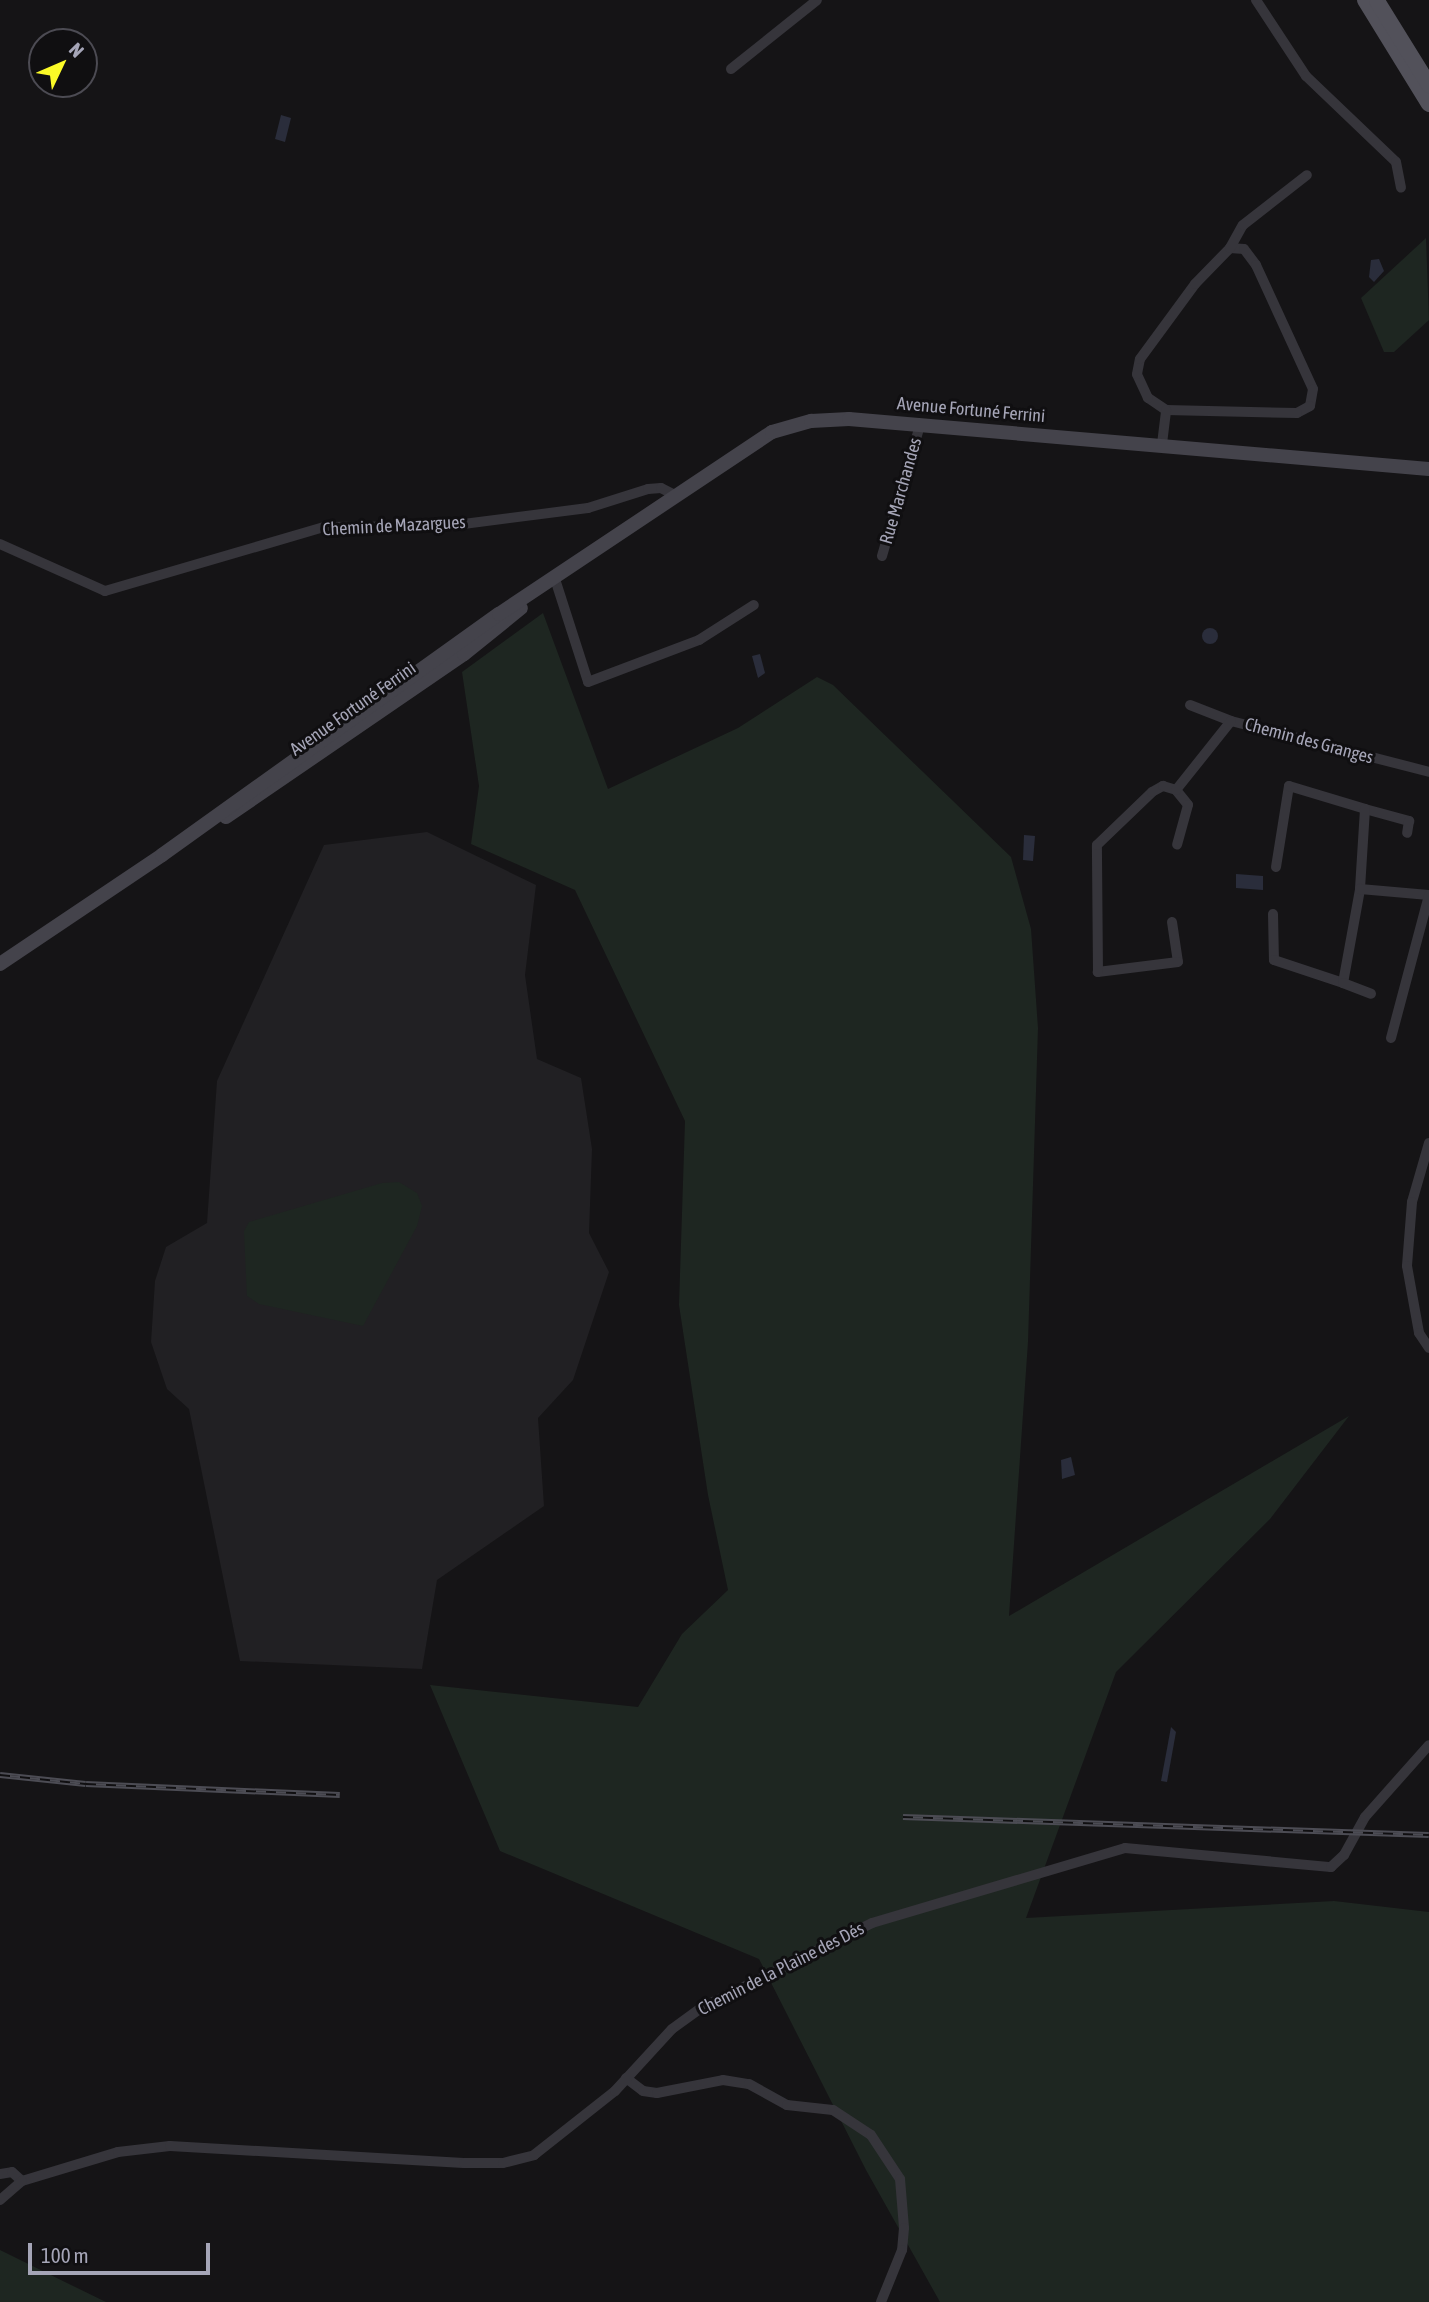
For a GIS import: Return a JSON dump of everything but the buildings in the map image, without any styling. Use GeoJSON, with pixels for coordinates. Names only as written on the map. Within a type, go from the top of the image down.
{"type":"FeatureCollection","features":[{"type":"Feature","properties":{"kind":"main road"},"geometry":{"type":"LineString","coordinates":[[1365,0],[1429,104]]}},
{"type":"Feature","properties":{"kind":"main road"},"geometry":{"type":"LineString","coordinates":[[1377,0],[1429,85]]}},
{"type":"Feature","properties":{"kind":"main road","name":"Avenue Fortuné Ferrini"},"geometry":{"type":"LineString","coordinates":[[0,964],[162,855],[288,778],[464,654],[555,579],[674,495],[753,442],[795,424],[839,419],[1162,444],[1429,469]]}},
{"type":"Feature","properties":{"kind":"street"},"geometry":{"type":"LineString","coordinates":[[731,69],[817,0]]}},
{"type":"Feature","properties":{"kind":"street"},"geometry":{"type":"LineString","coordinates":[[1256,0],[1306,76],[1396,162],[1401,188]]}},
{"type":"Feature","properties":{"kind":"street"},"geometry":{"type":"LineString","coordinates":[[1230,248],[1244,249],[1256,265],[1313,389],[1310,406],[1297,413],[1166,410],[1148,398],[1137,374],[1140,359],[1195,284],[1230,248],[1243,225],[1307,175]]}},
{"type":"Feature","properties":{"kind":"street"},"geometry":{"type":"LineString","coordinates":[[1162,444],[1166,410]]}},
{"type":"Feature","properties":{"kind":"street","name":"Rue Marchandes"},"geometry":{"type":"LineString","coordinates":[[882,556],[920,425]]}},
{"type":"Feature","properties":{"kind":"street","name":"Chemin de Mazargues"},"geometry":{"type":"LineString","coordinates":[[0,544],[105,591],[324,527],[448,526],[588,509],[648,489],[661,488],[674,495]]}},
{"type":"Feature","properties":{"kind":"street"},"geometry":{"type":"LineString","coordinates":[[555,579],[588,682],[699,640],[754,605]]}},
{"type":"Feature","properties":{"kind":"street","name":"Chemin des Granges"},"geometry":{"type":"LineString","coordinates":[[1190,705],[1231,721],[1429,772]]}},
{"type":"Feature","properties":{"kind":"street"},"geometry":{"type":"LineString","coordinates":[[1176,790],[1231,721]]}},
{"type":"Feature","properties":{"kind":"street"},"geometry":{"type":"LineString","coordinates":[[1172,922],[1178,962],[1098,972],[1097,845],[1152,792],[1163,786],[1176,790],[1188,805],[1177,845]]}},
{"type":"Feature","properties":{"kind":"street"},"geometry":{"type":"LineString","coordinates":[[1276,867],[1289,786],[1409,821],[1406,833]]}},
{"type":"Feature","properties":{"kind":"street"},"geometry":{"type":"LineString","coordinates":[[1343,983],[1360,889],[1365,809]]}},
{"type":"Feature","properties":{"kind":"street"},"geometry":{"type":"LineString","coordinates":[[1360,889],[1429,895],[1391,1038]]}},
{"type":"Feature","properties":{"kind":"street"},"geometry":{"type":"LineString","coordinates":[[1273,914],[1274,960],[1371,994]]}},
{"type":"Feature","properties":{"kind":"street"},"geometry":{"type":"LineString","coordinates":[[1429,1143],[1412,1202],[1408,1266],[1419,1332],[1429,1348]]}},
{"type":"Feature","properties":{"kind":"street","name":"Chemin de la Plaine des Dés"},"geometry":{"type":"LineString","coordinates":[[22,2181],[118,2152],[170,2146],[503,2162],[534,2155],[626,2078],[672,2029],[748,1983],[872,1923],[999,1882],[1125,1848],[1331,1867],[1344,1856],[1365,1817],[1429,1745]]}},
{"type":"Feature","properties":{"kind":"street"},"geometry":{"type":"LineString","coordinates":[[626,2078],[643,2091],[657,2093],[723,2080],[749,2084],[787,2105],[834,2110],[871,2135],[900,2179],[904,2228],[902,2250],[881,2302]]}},
{"type":"Feature","properties":{"kind":"street"},"geometry":{"type":"LineString","coordinates":[[0,2174],[12,2172],[22,2181],[0,2200]]}},
{"type":"Feature","properties":{"kind":"shaded area"},"geometry":{"type":"Polygon","coordinates":[[[1426,238],[1429,320],[1394,352],[1384,352],[1361,298],[1426,238]]]}},
{"type":"Feature","properties":{"kind":"shaded area"},"geometry":{"type":"Polygon","coordinates":[[[543,613],[608,789],[738,728],[817,677],[833,685],[1011,857],[1031,929],[1038,1028],[1028,1342],[1009,1616],[1349,1416],[1270,1519],[1116,1672],[1026,1918],[1334,1901],[1429,1912],[1429,2302],[940,2302],[866,2170],[759,1959],[500,1851],[430,1685],[638,1707],[682,1634],[728,1590],[708,1495],[679,1305],[685,1121],[575,890],[471,844],[479,786],[462,672],[543,613]]]}},
{"type":"Feature","properties":{"kind":"shaded area"},"geometry":{"type":"Polygon","coordinates":[[[427,832],[536,885],[525,975],[537,1059],[581,1078],[592,1149],[589,1233],[609,1272],[573,1380],[538,1418],[544,1506],[437,1580],[422,1669],[240,1661],[189,1409],[167,1389],[151,1342],[155,1281],[166,1247],[207,1223],[217,1081],[324,845],[427,832]]]}},
{"type":"Feature","properties":{"kind":"shaded area"},"geometry":{"type":"Polygon","coordinates":[[[399,1182],[417,1193],[422,1206],[417,1226],[363,1326],[259,1304],[247,1296],[244,1231],[249,1222],[382,1183],[399,1182]]]}},
{"type":"Feature","properties":{"kind":"shaded area"},"geometry":{"type":"Polygon","coordinates":[[[0,2250],[67,2283],[106,2302],[0,2302],[0,2250]]]}},
{"type":"Feature","properties":{"kind":"water"},"geometry":{"type":"Polygon","coordinates":[[[281,115],[291,118],[285,142],[275,139],[281,115]]]}},
{"type":"Feature","properties":{"kind":"water"},"geometry":{"type":"Polygon","coordinates":[[[1379,259],[1384,271],[1374,282],[1369,277],[1371,260],[1379,259]]]}},
{"type":"Feature","properties":{"kind":"water"},"geometry":{"type":"Polygon","coordinates":[[[1210,628],[1216,630],[1216,642],[1210,644],[1204,642],[1202,636],[1204,630],[1210,628]]]}},
{"type":"Feature","properties":{"kind":"water"},"geometry":{"type":"Polygon","coordinates":[[[760,654],[765,673],[758,678],[752,656],[760,654]]]}},
{"type":"Feature","properties":{"kind":"water"},"geometry":{"type":"Polygon","coordinates":[[[1024,835],[1035,836],[1033,861],[1023,860],[1024,835]]]}},
{"type":"Feature","properties":{"kind":"water"},"geometry":{"type":"Polygon","coordinates":[[[1236,874],[1263,876],[1263,890],[1236,888],[1236,874]]]}},
{"type":"Feature","properties":{"kind":"water"},"geometry":{"type":"Polygon","coordinates":[[[1071,1457],[1075,1475],[1062,1479],[1061,1460],[1071,1457]]]}},
{"type":"Feature","properties":{"kind":"water"},"geometry":{"type":"Polygon","coordinates":[[[1171,1727],[1176,1732],[1167,1782],[1161,1781],[1171,1727]]]}},
{"type":"Feature","properties":{"kind":"railway"},"geometry":{"type":"LineString","coordinates":[[0,1775],[86,1784],[340,1795]]}},
{"type":"Feature","properties":{"kind":"railway"},"geometry":{"type":"LineString","coordinates":[[903,1817],[1429,1835]]}}]}
